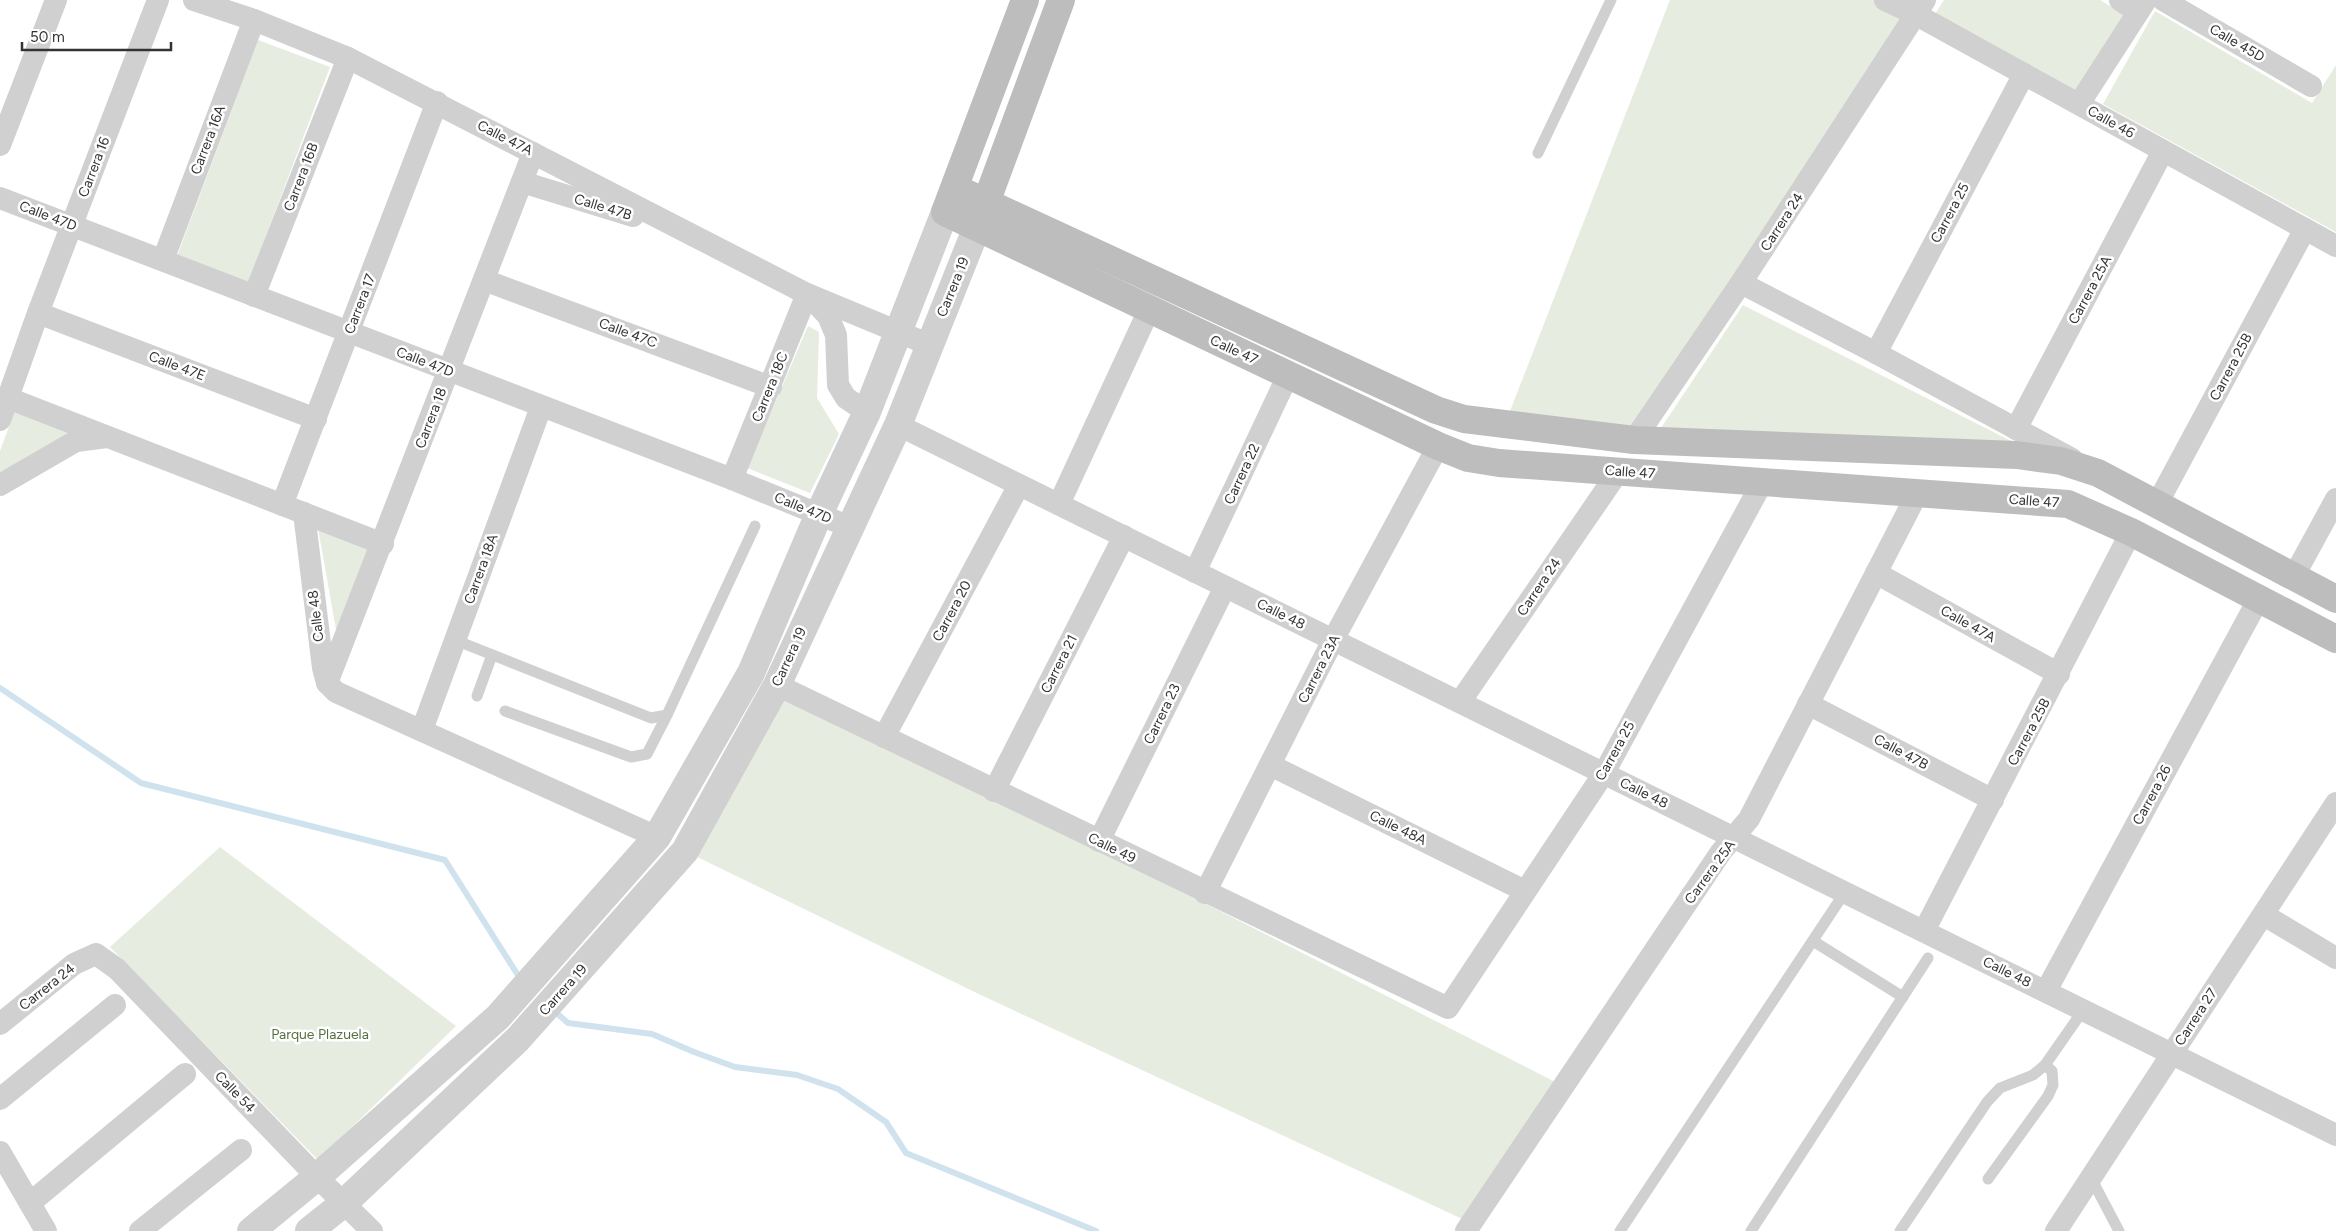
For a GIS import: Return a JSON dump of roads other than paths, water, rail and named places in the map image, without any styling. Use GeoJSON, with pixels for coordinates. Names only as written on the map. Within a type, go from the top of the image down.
{"type":"FeatureCollection","features":[{"type":"Feature","properties":{"kind":"main road","name":"Carrera 19"},"geometry":{"type":"LineString","coordinates":[[950,200],[1025,0]]}},
{"type":"Feature","properties":{"kind":"main road","name":"Carrera 19"},"geometry":{"type":"LineString","coordinates":[[977,228],[1061,0]]}},
{"type":"Feature","properties":{"kind":"main road"},"geometry":{"type":"LineString","coordinates":[[950,200],[985,202],[1436,410],[1464,419],[1634,440],[2017,455],[2061,461],[2098,473],[2336,599]]}},
{"type":"Feature","properties":{"kind":"main road","name":"Calle 47"},"geometry":{"type":"LineString","coordinates":[[950,200],[977,228],[1438,446],[1468,458],[1499,463],[2068,504],[2132,532],[2258,600],[2336,639]]}},
{"type":"Feature","properties":{"kind":"main road"},"geometry":{"type":"LineString","coordinates":[[1277,337],[1277,354],[1272,361],[1277,370]]}},
{"type":"Feature","properties":{"kind":"street"},"geometry":{"type":"LineString","coordinates":[[0,145],[56,0]]}},
{"type":"Feature","properties":{"kind":"street","name":"Carrera 16"},"geometry":{"type":"LineString","coordinates":[[0,420],[38,313],[158,0]]}},
{"type":"Feature","properties":{"kind":"street","name":"Calle 47A"},"geometry":{"type":"LineString","coordinates":[[194,0],[254,20],[348,58],[807,294]]}},
{"type":"Feature","properties":{"kind":"street","name":"Calle 46"},"geometry":{"type":"LineString","coordinates":[[1885,0],[1920,7],[2024,74],[2336,246]]}},
{"type":"Feature","properties":{"kind":"street","name":"Calle 45D"},"geometry":{"type":"LineString","coordinates":[[2163,0],[2311,86]]}},
{"type":"Feature","properties":{"kind":"street"},"geometry":{"type":"LineString","coordinates":[[2078,104],[2134,4]]}},
{"type":"Feature","properties":{"kind":"street","name":"Carrera 24"},"geometry":{"type":"LineString","coordinates":[[1634,440],[1742,283],[1920,7]]}},
{"type":"Feature","properties":{"kind":"street","name":"Carrera 16A"},"geometry":{"type":"LineString","coordinates":[[163,260],[254,20]]}},
{"type":"Feature","properties":{"kind":"street","name":"Carrera 16B"},"geometry":{"type":"LineString","coordinates":[[254,296],[348,58]]}},
{"type":"Feature","properties":{"kind":"street","name":"Carrera 25"},"geometry":{"type":"LineString","coordinates":[[1876,353],[2024,74]]}},
{"type":"Feature","properties":{"kind":"street","name":"Carrera 17"},"geometry":{"type":"LineString","coordinates":[[282,505],[436,102]]}},
{"type":"Feature","properties":{"kind":"street","name":"Carrera 25A"},"geometry":{"type":"LineString","coordinates":[[2016,429],[2163,151]]}},
{"type":"Feature","properties":{"kind":"street","name":"Carrera 18"},"geometry":{"type":"LineString","coordinates":[[327,683],[383,544],[533,153]]}},
{"type":"Feature","properties":{"kind":"street","name":"Calle 47B"},"geometry":{"type":"LineString","coordinates":[[522,182],[685,231]]}},
{"type":"Feature","properties":{"kind":"street","name":"Calle 47D"},"geometry":{"type":"LineString","coordinates":[[0,198],[732,479],[850,527]]}},
{"type":"Feature","properties":{"kind":"street","name":"Carrera 19"},"geometry":{"type":"LineString","coordinates":[[317,1177],[498,1017],[658,837],[751,673],[819,514],[867,412],[950,200]]}},
{"type":"Feature","properties":{"kind":"street","name":"Carrera 19"},"geometry":{"type":"LineString","coordinates":[[344,1203],[518,1039],[685,851],[777,685],[898,425],[977,228]]}},
{"type":"Feature","properties":{"kind":"street","name":"Carrera 25B"},"geometry":{"type":"LineString","coordinates":[[2157,504],[2305,229]]}},
{"type":"Feature","properties":{"kind":"street","name":"Calle 47C"},"geometry":{"type":"LineString","coordinates":[[484,280],[771,386]]}},
{"type":"Feature","properties":{"kind":"street"},"geometry":{"type":"LineString","coordinates":[[1742,283],[2098,473]]}},
{"type":"Feature","properties":{"kind":"street"},"geometry":{"type":"LineString","coordinates":[[807,294],[930,345]]}},
{"type":"Feature","properties":{"kind":"street"},"geometry":{"type":"LineString","coordinates":[[807,294],[828,316],[836,335],[838,385],[846,398],[867,412]]}},
{"type":"Feature","properties":{"kind":"street","name":"Carrera 18C"},"geometry":{"type":"LineString","coordinates":[[732,479],[807,294]]}},
{"type":"Feature","properties":{"kind":"street"},"geometry":{"type":"LineString","coordinates":[[1059,504],[1149,310]]}},
{"type":"Feature","properties":{"kind":"street","name":"Calle 47E"},"geometry":{"type":"LineString","coordinates":[[38,313],[316,419]]}},
{"type":"Feature","properties":{"kind":"street","name":"Carrera 22"},"geometry":{"type":"LineString","coordinates":[[1195,572],[1277,370]]}},
{"type":"Feature","properties":{"kind":"street"},"geometry":{"type":"LineString","coordinates":[[8,398],[383,544]]}},
{"type":"Feature","properties":{"kind":"street","name":"Carrera 18A"},"geometry":{"type":"LineString","coordinates":[[422,730],[541,407]]}},
{"type":"Feature","properties":{"kind":"street","name":"Calle 48"},"geometry":{"type":"LineString","coordinates":[[898,425],[2336,1135]]}},
{"type":"Feature","properties":{"kind":"street"},"geometry":{"type":"LineString","coordinates":[[0,485],[76,441],[108,437]]}},
{"type":"Feature","properties":{"kind":"street","name":"Carrera 23A"},"geometry":{"type":"LineString","coordinates":[[1205,893],[1333,640],[1438,446]]}},
{"type":"Feature","properties":{"kind":"street","name":"Carrera 24"},"geometry":{"type":"LineString","coordinates":[[1460,702],[1618,472]]}},
{"type":"Feature","properties":{"kind":"street","name":"Carrera 25"},"geometry":{"type":"LineString","coordinates":[[1448,1008],[1604,773],[1763,481]]}},
{"type":"Feature","properties":{"kind":"street","name":"Carrera 20"},"geometry":{"type":"LineString","coordinates":[[884,737],[1019,485]]}},
{"type":"Feature","properties":{"kind":"street","name":"Carrera 25A"},"geometry":{"type":"LineString","coordinates":[[1466,1231],[1722,852],[1749,819],[1918,492]]}},
{"type":"Feature","properties":{"kind":"street"},"geometry":{"type":"LineString","coordinates":[[2294,576],[2336,499]]}},
{"type":"Feature","properties":{"kind":"street","name":"Calle 48"},"geometry":{"type":"LineString","coordinates":[[304,513],[322,668],[327,683]]}},
{"type":"Feature","properties":{"kind":"street","name":"Carrera 25B"},"geometry":{"type":"LineString","coordinates":[[1924,931],[2060,674],[2132,532]]}},
{"type":"Feature","properties":{"kind":"street","name":"Carrera 21"},"geometry":{"type":"LineString","coordinates":[[994,791],[1124,536]]}},
{"type":"Feature","properties":{"kind":"street","name":"Calle 47A"},"geometry":{"type":"LineString","coordinates":[[1876,573],[2060,674]]}},
{"type":"Feature","properties":{"kind":"street","name":"Carrera 23"},"geometry":{"type":"LineString","coordinates":[[1099,841],[1225,587]]}},
{"type":"Feature","properties":{"kind":"street","name":"Carrera 26"},"geometry":{"type":"LineString","coordinates":[[2046,991],[2258,600]]}},
{"type":"Feature","properties":{"kind":"street"},"geometry":{"type":"LineString","coordinates":[[327,683],[336,692],[658,837]]}},
{"type":"Feature","properties":{"kind":"street","name":"Calle 49"},"geometry":{"type":"LineString","coordinates":[[777,685],[1205,893],[1448,1008]]}},
{"type":"Feature","properties":{"kind":"street","name":"Calle 47B"},"geometry":{"type":"LineString","coordinates":[[1808,704],[1993,800]]}},
{"type":"Feature","properties":{"kind":"street","name":"Calle 48A"},"geometry":{"type":"LineString","coordinates":[[1270,765],[1526,892]]}},
{"type":"Feature","properties":{"kind":"street","name":"Carrera 27"},"geometry":{"type":"LineString","coordinates":[[2056,1231],[2336,803]]}},
{"type":"Feature","properties":{"kind":"street"},"geometry":{"type":"LineString","coordinates":[[2264,915],[2336,958]]}},
{"type":"Feature","properties":{"kind":"street","name":"Carrera 24"},"geometry":{"type":"LineString","coordinates":[[0,1024],[74,964],[96,954]]}},
{"type":"Feature","properties":{"kind":"street","name":"Calle 54"},"geometry":{"type":"LineString","coordinates":[[96,954],[117,969],[317,1177],[372,1231]]}},
{"type":"Feature","properties":{"kind":"street"},"geometry":{"type":"LineString","coordinates":[[0,1099],[115,1005]]}},
{"type":"Feature","properties":{"kind":"street"},"geometry":{"type":"LineString","coordinates":[[30,1203],[185,1074]]}},
{"type":"Feature","properties":{"kind":"street"},"geometry":{"type":"LineString","coordinates":[[140,1231],[241,1150]]}},
{"type":"Feature","properties":{"kind":"street"},"geometry":{"type":"LineString","coordinates":[[0,1152],[46,1231]]}},
{"type":"Feature","properties":{"kind":"street"},"geometry":{"type":"LineString","coordinates":[[251,1231],[317,1177]]}},
{"type":"Feature","properties":{"kind":"street"},"geometry":{"type":"LineString","coordinates":[[309,1231],[344,1203]]}},
{"type":"Feature","properties":{"kind":"lane"},"geometry":{"type":"LineString","coordinates":[[1538,153],[1611,0]]}},
{"type":"Feature","properties":{"kind":"lane"},"geometry":{"type":"LineString","coordinates":[[506,711],[631,757],[647,754],[755,526]]}},
{"type":"Feature","properties":{"kind":"lane"},"geometry":{"type":"LineString","coordinates":[[455,640],[651,718],[667,715]]}},
{"type":"Feature","properties":{"kind":"lane"},"geometry":{"type":"LineString","coordinates":[[477,696],[492,655]]}},
{"type":"Feature","properties":{"kind":"lane"},"geometry":{"type":"LineString","coordinates":[[1620,1231],[1845,892]]}},
{"type":"Feature","properties":{"kind":"lane"},"geometry":{"type":"LineString","coordinates":[[1812,941],[1903,997]]}},
{"type":"Feature","properties":{"kind":"lane"},"geometry":{"type":"LineString","coordinates":[[1751,1231],[1928,958]]}},
{"type":"Feature","properties":{"kind":"lane"},"geometry":{"type":"LineString","coordinates":[[1900,1231],[1987,1102],[2000,1088],[2033,1075],[2045,1065],[2084,1010]]}},
{"type":"Feature","properties":{"kind":"lane"},"geometry":{"type":"LineString","coordinates":[[1988,1180],[2048,1096],[2053,1085],[2052,1071],[2045,1065]]}},
{"type":"Feature","properties":{"kind":"lane"},"geometry":{"type":"LineString","coordinates":[[2091,1178],[2119,1231]]}},
{"type":"Feature","properties":{"kind":"waterway"},"geometry":{"type":"LineString","coordinates":[[0,688],[141,783],[445,860],[521,980]]}},
{"type":"Feature","properties":{"kind":"waterway"},"geometry":{"type":"LineString","coordinates":[[552,1009],[568,1023],[652,1034],[735,1067],[797,1075],[838,1089],[886,1122],[906,1153],[1096,1231]]}},
{"type":"Feature","properties":{"kind":"park label","name":"Parque Plazuela"},"geometry":{"type":"Point","coordinates":[320,1034]}}]}
